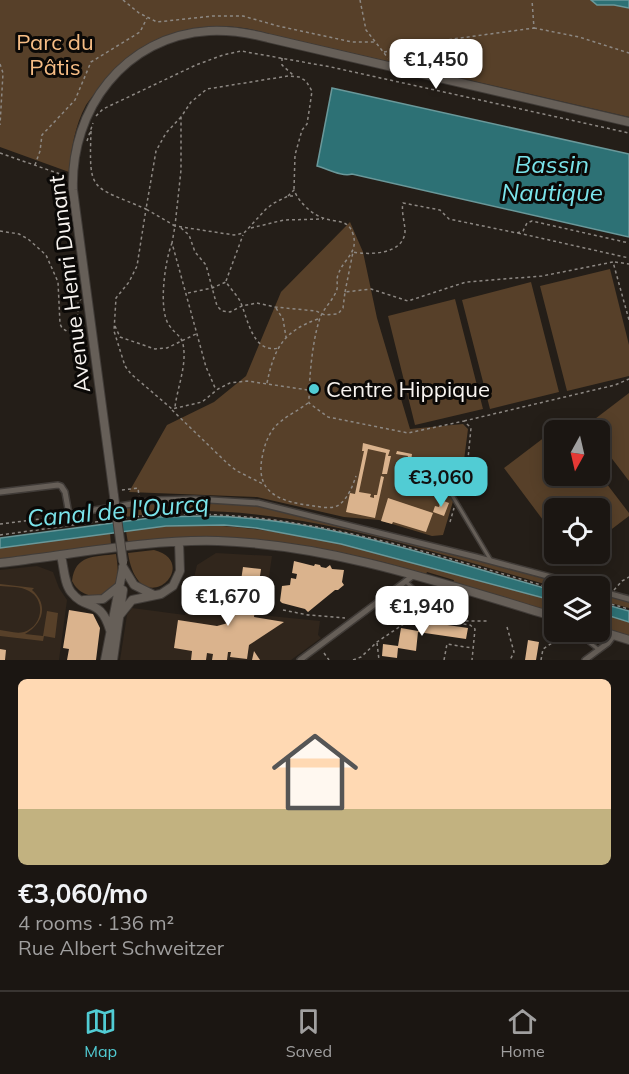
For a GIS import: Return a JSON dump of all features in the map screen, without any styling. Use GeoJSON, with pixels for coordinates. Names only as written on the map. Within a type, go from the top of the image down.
{"type":"FeatureCollection","features":[{"type":"Feature","properties":{"kind":"street","name":"Avenue Henri Dunant"},"geometry":{"type":"LineString","coordinates":[[124,568],[116,493],[87,298],[74,190],[75,153],[83,124],[92,105],[116,73],[151,47],[179,36],[208,31],[230,31],[629,122]]}},
{"type":"Feature","properties":{"kind":"street"},"geometry":{"type":"LineString","coordinates":[[0,492],[58,485],[64,492],[69,514],[139,502],[194,499],[258,503],[547,576]]}},
{"type":"Feature","properties":{"kind":"street"},"geometry":{"type":"LineString","coordinates":[[120,615],[132,600],[166,591],[173,586],[179,577],[179,542]]}},
{"type":"Feature","properties":{"kind":"street"},"geometry":{"type":"LineString","coordinates":[[0,563],[179,542],[238,542],[353,559],[544,615]]}},
{"type":"Feature","properties":{"kind":"street"},"geometry":{"type":"LineString","coordinates":[[61,556],[67,585],[73,595],[102,612],[110,630]]}},
{"type":"Feature","properties":{"kind":"street"},"geometry":{"type":"LineString","coordinates":[[105,660],[124,568]]}},
{"type":"Feature","properties":{"kind":"street"},"geometry":{"type":"LineString","coordinates":[[124,568],[134,585],[154,595]]}},
{"type":"Feature","properties":{"kind":"street"},"geometry":{"type":"LineString","coordinates":[[113,660],[124,568]]}},
{"type":"Feature","properties":{"kind":"street"},"geometry":{"type":"LineString","coordinates":[[300,660],[354,620],[380,597],[414,575]]}},
{"type":"Feature","properties":{"kind":"street"},"geometry":{"type":"LineString","coordinates":[[82,600],[103,599],[120,586]]}},
{"type":"Feature","properties":{"kind":"street"},"geometry":{"type":"LineString","coordinates":[[610,593],[629,599]]}},
{"type":"Feature","properties":{"kind":"street"},"geometry":{"type":"LineString","coordinates":[[610,634],[629,640]]}},
{"type":"Feature","properties":{"kind":"street"},"geometry":{"type":"LineString","coordinates":[[585,660],[609,645],[614,635]]}},
{"type":"Feature","properties":{"kind":"lane"},"geometry":{"type":"LineString","coordinates":[[449,490],[491,561]]}},
{"type":"Feature","properties":{"kind":"lane"},"geometry":{"type":"LineString","coordinates":[[406,582],[414,589]]}},
{"type":"Feature","properties":{"kind":"lane"},"geometry":{"type":"LineString","coordinates":[[590,643],[599,650]]}},
{"type":"Feature","properties":{"kind":"path"},"geometry":{"type":"LineString","coordinates":[[123,0],[157,22],[213,16],[243,16],[352,42],[375,42]]}},
{"type":"Feature","properties":{"kind":"path"},"geometry":{"type":"LineString","coordinates":[[360,0],[366,30],[388,56],[387,65]]}},
{"type":"Feature","properties":{"kind":"path"},"geometry":{"type":"LineString","coordinates":[[532,0],[534,28]]}},
{"type":"Feature","properties":{"kind":"path"},"geometry":{"type":"LineString","coordinates":[[35,165],[42,135],[75,100],[91,62],[140,32],[147,17]]}},
{"type":"Feature","properties":{"kind":"path"},"geometry":{"type":"LineString","coordinates":[[384,52],[453,39],[534,28],[579,37],[629,52]]}},
{"type":"Feature","properties":{"kind":"path"},"geometry":{"type":"LineString","coordinates":[[83,144],[88,139],[96,117],[103,109],[212,58],[241,51],[629,134]]}},
{"type":"Feature","properties":{"kind":"path"},"geometry":{"type":"LineString","coordinates":[[282,58],[282,65],[306,81],[312,91],[308,118],[298,138],[294,190],[296,196],[308,208],[324,219]]}},
{"type":"Feature","properties":{"kind":"path"},"geometry":{"type":"LineString","coordinates":[[0,64],[3,73],[0,125]]}},
{"type":"Feature","properties":{"kind":"path"},"geometry":{"type":"LineString","coordinates":[[264,484],[228,464],[173,409],[131,374],[125,366],[117,343],[114,326],[116,298],[129,282],[137,266],[156,151],[166,133],[191,102],[207,89],[294,75]]}},
{"type":"Feature","properties":{"kind":"path"},"geometry":{"type":"LineString","coordinates":[[173,409],[184,353],[182,336],[169,325],[164,308],[164,288],[175,226],[181,170],[181,117]]}},
{"type":"Feature","properties":{"kind":"path"},"geometry":{"type":"LineString","coordinates":[[92,129],[90,171],[93,182],[102,190],[146,209],[181,228],[234,235],[244,233]]}},
{"type":"Feature","properties":{"kind":"path"},"geometry":{"type":"LineString","coordinates":[[0,153],[60,174]]}},
{"type":"Feature","properties":{"kind":"path"},"geometry":{"type":"LineString","coordinates":[[187,294],[226,282],[244,233],[266,209],[294,190]]}},
{"type":"Feature","properties":{"kind":"path"},"geometry":{"type":"LineString","coordinates":[[288,196],[296,196]]}},
{"type":"Feature","properties":{"kind":"path"},"geometry":{"type":"LineString","coordinates":[[353,252],[370,255],[394,248],[402,241],[405,234],[403,203],[440,210],[449,219],[629,258]]}},
{"type":"Feature","properties":{"kind":"path"},"geometry":{"type":"LineString","coordinates":[[181,228],[189,235],[195,252],[206,265],[217,306],[222,311],[230,312],[242,306],[257,303],[338,314],[343,308],[353,252],[354,243],[350,227],[338,220],[324,219],[284,220],[249,228]]}},
{"type":"Feature","properties":{"kind":"path"},"geometry":{"type":"LineString","coordinates":[[517,233],[523,231],[532,221],[629,243]]}},
{"type":"Feature","properties":{"kind":"path"},"geometry":{"type":"LineString","coordinates":[[0,231],[19,234],[46,255],[58,282],[60,324],[64,330],[68,332],[75,328],[78,319],[78,302],[82,298],[87,298]]}},
{"type":"Feature","properties":{"kind":"path"},"geometry":{"type":"LineString","coordinates":[[172,243],[206,367],[216,390]]}},
{"type":"Feature","properties":{"kind":"path"},"geometry":{"type":"LineString","coordinates":[[309,403],[309,375],[319,319],[337,289],[337,277],[341,268],[353,252]]}},
{"type":"Feature","properties":{"kind":"path"},"geometry":{"type":"LineString","coordinates":[[345,292],[371,289],[408,301],[466,282],[542,276],[613,262],[629,264]]}},
{"type":"Feature","properties":{"kind":"path"},"geometry":{"type":"LineString","coordinates":[[613,262],[629,320]]}},
{"type":"Feature","properties":{"kind":"path"},"geometry":{"type":"LineString","coordinates":[[226,282],[242,306],[251,331],[260,344],[272,350],[279,348]]}},
{"type":"Feature","properties":{"kind":"path"},"geometry":{"type":"LineString","coordinates":[[275,307],[283,319],[286,337]]}},
{"type":"Feature","properties":{"kind":"path"},"geometry":{"type":"LineString","coordinates":[[267,384],[272,357],[286,337],[304,324],[319,319]]}},
{"type":"Feature","properties":{"kind":"path"},"geometry":{"type":"LineString","coordinates":[[114,326],[120,337],[155,349],[167,348],[197,333]]}},
{"type":"Feature","properties":{"kind":"path"},"geometry":{"type":"LineString","coordinates":[[309,403],[328,417],[408,433],[615,385],[629,379]]}},
{"type":"Feature","properties":{"kind":"path"},"geometry":{"type":"LineString","coordinates":[[173,409],[202,402],[216,390],[230,383],[247,381],[309,390]]}},
{"type":"Feature","properties":{"kind":"path"},"geometry":{"type":"LineString","coordinates":[[309,403],[275,426],[266,442],[261,472],[268,491],[283,500],[328,508],[343,503],[356,476]]}},
{"type":"Feature","properties":{"kind":"path"},"geometry":{"type":"LineString","coordinates":[[450,522],[467,469],[471,428],[464,421]]}},
{"type":"Feature","properties":{"kind":"path"},"geometry":{"type":"LineString","coordinates":[[116,493],[138,488],[139,502]]}},
{"type":"Feature","properties":{"kind":"path"},"geometry":{"type":"LineString","coordinates":[[121,518],[194,513],[299,522],[394,544],[544,585]]}},
{"type":"Feature","properties":{"kind":"path"},"geometry":{"type":"LineString","coordinates":[[0,524],[69,514]]}},
{"type":"Feature","properties":{"kind":"path"},"geometry":{"type":"LineString","coordinates":[[0,535],[110,520]]}},
{"type":"Feature","properties":{"kind":"path"},"geometry":{"type":"LineString","coordinates":[[613,594],[616,586],[629,577]]}},
{"type":"Feature","properties":{"kind":"path"},"geometry":{"type":"LineString","coordinates":[[399,597],[414,617]]}},
{"type":"Feature","properties":{"kind":"path"},"geometry":{"type":"LineString","coordinates":[[610,604],[629,609]]}},
{"type":"Feature","properties":{"kind":"path"},"geometry":{"type":"LineString","coordinates":[[441,621],[443,607]]}},
{"type":"Feature","properties":{"kind":"path"},"geometry":{"type":"LineString","coordinates":[[283,610],[354,620]]}},
{"type":"Feature","properties":{"kind":"path"},"geometry":{"type":"LineString","coordinates":[[353,660],[361,657],[377,642],[414,617],[470,625],[475,629],[472,660]]}},
{"type":"Feature","properties":{"kind":"path"},"geometry":{"type":"LineString","coordinates":[[460,624],[464,621],[489,621]]}},
{"type":"Feature","properties":{"kind":"path"},"geometry":{"type":"LineString","coordinates":[[507,627],[514,652],[510,660]]}},
{"type":"Feature","properties":{"kind":"path"},"geometry":{"type":"LineString","coordinates":[[377,642],[379,660]]}},
{"type":"Feature","properties":{"kind":"path"},"geometry":{"type":"LineString","coordinates":[[541,660],[543,649],[554,642]]}},
{"type":"Feature","properties":{"kind":"path"},"geometry":{"type":"LineString","coordinates":[[444,660],[447,644],[472,648]]}},
{"type":"Feature","properties":{"kind":"path"},"geometry":{"type":"LineString","coordinates":[[324,653],[329,660]]}},
{"type":"Feature","properties":{"kind":"path"},"geometry":{"type":"LineString","coordinates":[[361,657],[364,660]]}},
{"type":"Feature","properties":{"kind":"shaded area"},"geometry":{"type":"Polygon","coordinates":[[[216,553],[272,556],[265,604],[260,615],[320,621],[318,635],[321,638],[291,660],[120,660],[127,615],[132,608],[185,615],[197,565],[216,553]]]}},
{"type":"Feature","properties":{"kind":"shaded area"},"geometry":{"type":"Polygon","coordinates":[[[37,566],[53,572],[67,600],[59,660],[0,660],[0,570],[37,566]]]}},
{"type":"Feature","properties":{"kind":"green space","name":"Parc du Pâtis"},"geometry":{"type":"Polygon","coordinates":[[[0,0],[629,0],[629,117],[245,28],[222,26],[198,28],[154,41],[134,53],[116,68],[91,98],[82,113],[74,138],[69,172],[0,147],[0,0]]]}},
{"type":"Feature","properties":{"kind":"green space","name":"Centre Hippique"},"geometry":{"type":"Polygon","coordinates":[[[350,222],[363,252],[377,318],[410,429],[463,424],[468,429],[463,468],[443,535],[432,536],[379,520],[344,517],[257,497],[129,492],[167,425],[214,402],[246,376],[281,292],[350,222]]]}},
{"type":"Feature","properties":{"kind":"green space"},"geometry":{"type":"Polygon","coordinates":[[[610,269],[629,345],[629,376],[567,391],[540,286],[610,269]]]}},
{"type":"Feature","properties":{"kind":"green space"},"geometry":{"type":"Polygon","coordinates":[[[531,282],[559,392],[490,409],[462,300],[531,282]]]}},
{"type":"Feature","properties":{"kind":"green space"},"geometry":{"type":"Polygon","coordinates":[[[455,299],[483,409],[415,425],[388,316],[455,299]]]}},
{"type":"Feature","properties":{"kind":"green space"},"geometry":{"type":"Polygon","coordinates":[[[629,393],[629,481],[610,456],[610,420],[594,420],[629,393]]]}},
{"type":"Feature","properties":{"kind":"green space"},"geometry":{"type":"Polygon","coordinates":[[[544,438],[544,486],[608,486],[629,516],[610,530],[610,498],[544,498],[544,521],[504,468],[544,438]]]}},
{"type":"Feature","properties":{"kind":"green space"},"geometry":{"type":"Polygon","coordinates":[[[161,501],[213,501],[264,507],[544,578],[544,584],[416,547],[322,525],[227,512],[179,511],[124,517],[123,507],[161,501]]]}},
{"type":"Feature","properties":{"kind":"green space"},"geometry":{"type":"Polygon","coordinates":[[[183,524],[278,532],[371,551],[544,598],[544,611],[453,583],[454,580],[427,572],[426,574],[348,554],[295,544],[242,538],[172,538],[128,543],[126,531],[183,524]]]}},
{"type":"Feature","properties":{"kind":"green space"},"geometry":{"type":"Polygon","coordinates":[[[110,533],[111,544],[0,560],[0,548],[110,533]]]}},
{"type":"Feature","properties":{"kind":"green space"},"geometry":{"type":"Polygon","coordinates":[[[154,550],[168,557],[173,566],[171,576],[164,584],[154,588],[144,585],[134,574],[128,553],[154,550]]]}},
{"type":"Feature","properties":{"kind":"green space"},"geometry":{"type":"Polygon","coordinates":[[[116,554],[117,578],[109,592],[103,597],[84,594],[78,589],[72,581],[77,566],[82,561],[87,558],[116,554]]]}},
{"type":"Feature","properties":{"kind":"green space"},"geometry":{"type":"Polygon","coordinates":[[[0,584],[34,588],[32,590],[41,602],[42,614],[36,625],[25,634],[43,636],[47,611],[58,613],[55,638],[44,636],[43,641],[0,636],[0,630],[18,633],[30,629],[38,619],[40,606],[34,595],[26,589],[0,586],[0,584]]]}},
{"type":"Feature","properties":{"kind":"green space"},"geometry":{"type":"Polygon","coordinates":[[[610,597],[629,602],[629,608],[610,603],[610,597]]]}},
{"type":"Feature","properties":{"kind":"green space"},"geometry":{"type":"Polygon","coordinates":[[[610,616],[629,622],[629,636],[610,630],[610,616]]]}},
{"type":"Feature","properties":{"kind":"water"},"geometry":{"type":"Polygon","coordinates":[[[591,0],[629,0],[629,8],[597,5],[591,0]]]}},
{"type":"Feature","properties":{"kind":"water","name":"Bassin Nautique"},"geometry":{"type":"Polygon","coordinates":[[[332,88],[629,154],[629,237],[352,174],[339,174],[317,166],[332,88]]]}},
{"type":"Feature","properties":{"kind":"water"},"geometry":{"type":"Polygon","coordinates":[[[158,517],[248,518],[337,532],[425,553],[544,588],[544,598],[341,544],[256,528],[224,525],[166,526],[0,548],[0,538],[158,517]]]}},
{"type":"Feature","properties":{"kind":"water"},"geometry":{"type":"Polygon","coordinates":[[[610,606],[629,611],[629,622],[610,616],[610,606]]]}},
{"type":"Feature","properties":{"kind":"building"},"geometry":{"type":"Polygon","coordinates":[[[363,443],[390,450],[388,456],[391,456],[387,474],[382,474],[386,453],[368,449],[359,492],[371,494],[370,497],[374,498],[374,495],[377,495],[381,476],[384,477],[375,518],[346,512],[350,493],[355,494],[364,451],[362,451],[363,443]]]}},
{"type":"Feature","properties":{"kind":"building"},"geometry":{"type":"Polygon","coordinates":[[[397,451],[412,454],[409,476],[402,475],[408,456],[396,454],[397,451]]]}},
{"type":"Feature","properties":{"kind":"building"},"geometry":{"type":"Polygon","coordinates":[[[388,498],[433,513],[426,532],[393,522],[392,524],[381,521],[388,498]]]}},
{"type":"Feature","properties":{"kind":"building"},"geometry":{"type":"Polygon","coordinates":[[[441,500],[449,503],[444,516],[433,512],[435,506],[439,507],[441,500]]]}},
{"type":"Feature","properties":{"kind":"building"},"geometry":{"type":"Polygon","coordinates":[[[294,561],[326,568],[330,565],[332,569],[344,570],[342,582],[344,585],[308,612],[305,609],[282,603],[280,601],[282,586],[290,585],[291,578],[296,579],[297,574],[292,573],[294,561]]]}},
{"type":"Feature","properties":{"kind":"building"},"geometry":{"type":"Polygon","coordinates":[[[243,567],[261,569],[254,617],[284,622],[249,645],[247,659],[230,657],[231,652],[228,652],[227,660],[212,660],[213,654],[207,653],[206,660],[191,660],[192,651],[174,648],[178,620],[217,626],[228,623],[232,615],[236,615],[243,567]]]}},
{"type":"Feature","properties":{"kind":"building"},"geometry":{"type":"Polygon","coordinates":[[[69,610],[93,614],[100,628],[96,660],[67,660],[69,649],[63,648],[69,610]]]}},
{"type":"Feature","properties":{"kind":"building"},"geometry":{"type":"Polygon","coordinates":[[[420,621],[468,628],[466,639],[418,632],[416,651],[398,648],[397,658],[382,656],[383,644],[398,646],[401,628],[418,631],[420,621]]]}},
{"type":"Feature","properties":{"kind":"building"},"geometry":{"type":"Polygon","coordinates":[[[528,640],[539,642],[536,660],[525,660],[528,640]]]}},
{"type":"Feature","properties":{"kind":"building"},"geometry":{"type":"Polygon","coordinates":[[[0,649],[6,650],[5,660],[0,660],[0,649]]]}},
{"type":"Feature","properties":{"kind":"building"},"geometry":{"type":"Polygon","coordinates":[[[254,651],[260,660],[252,660],[254,651]]]}},
{"type":"Feature","properties":{"kind":"place","name":"Centre Hippique"},"geometry":{"type":"Point","coordinates":[314,389]}},
{"type":"Feature","properties":{"kind":"water label","name":"Canal de l'Ourcq"},"geometry":{"type":"Point","coordinates":[118,511]}}]}
